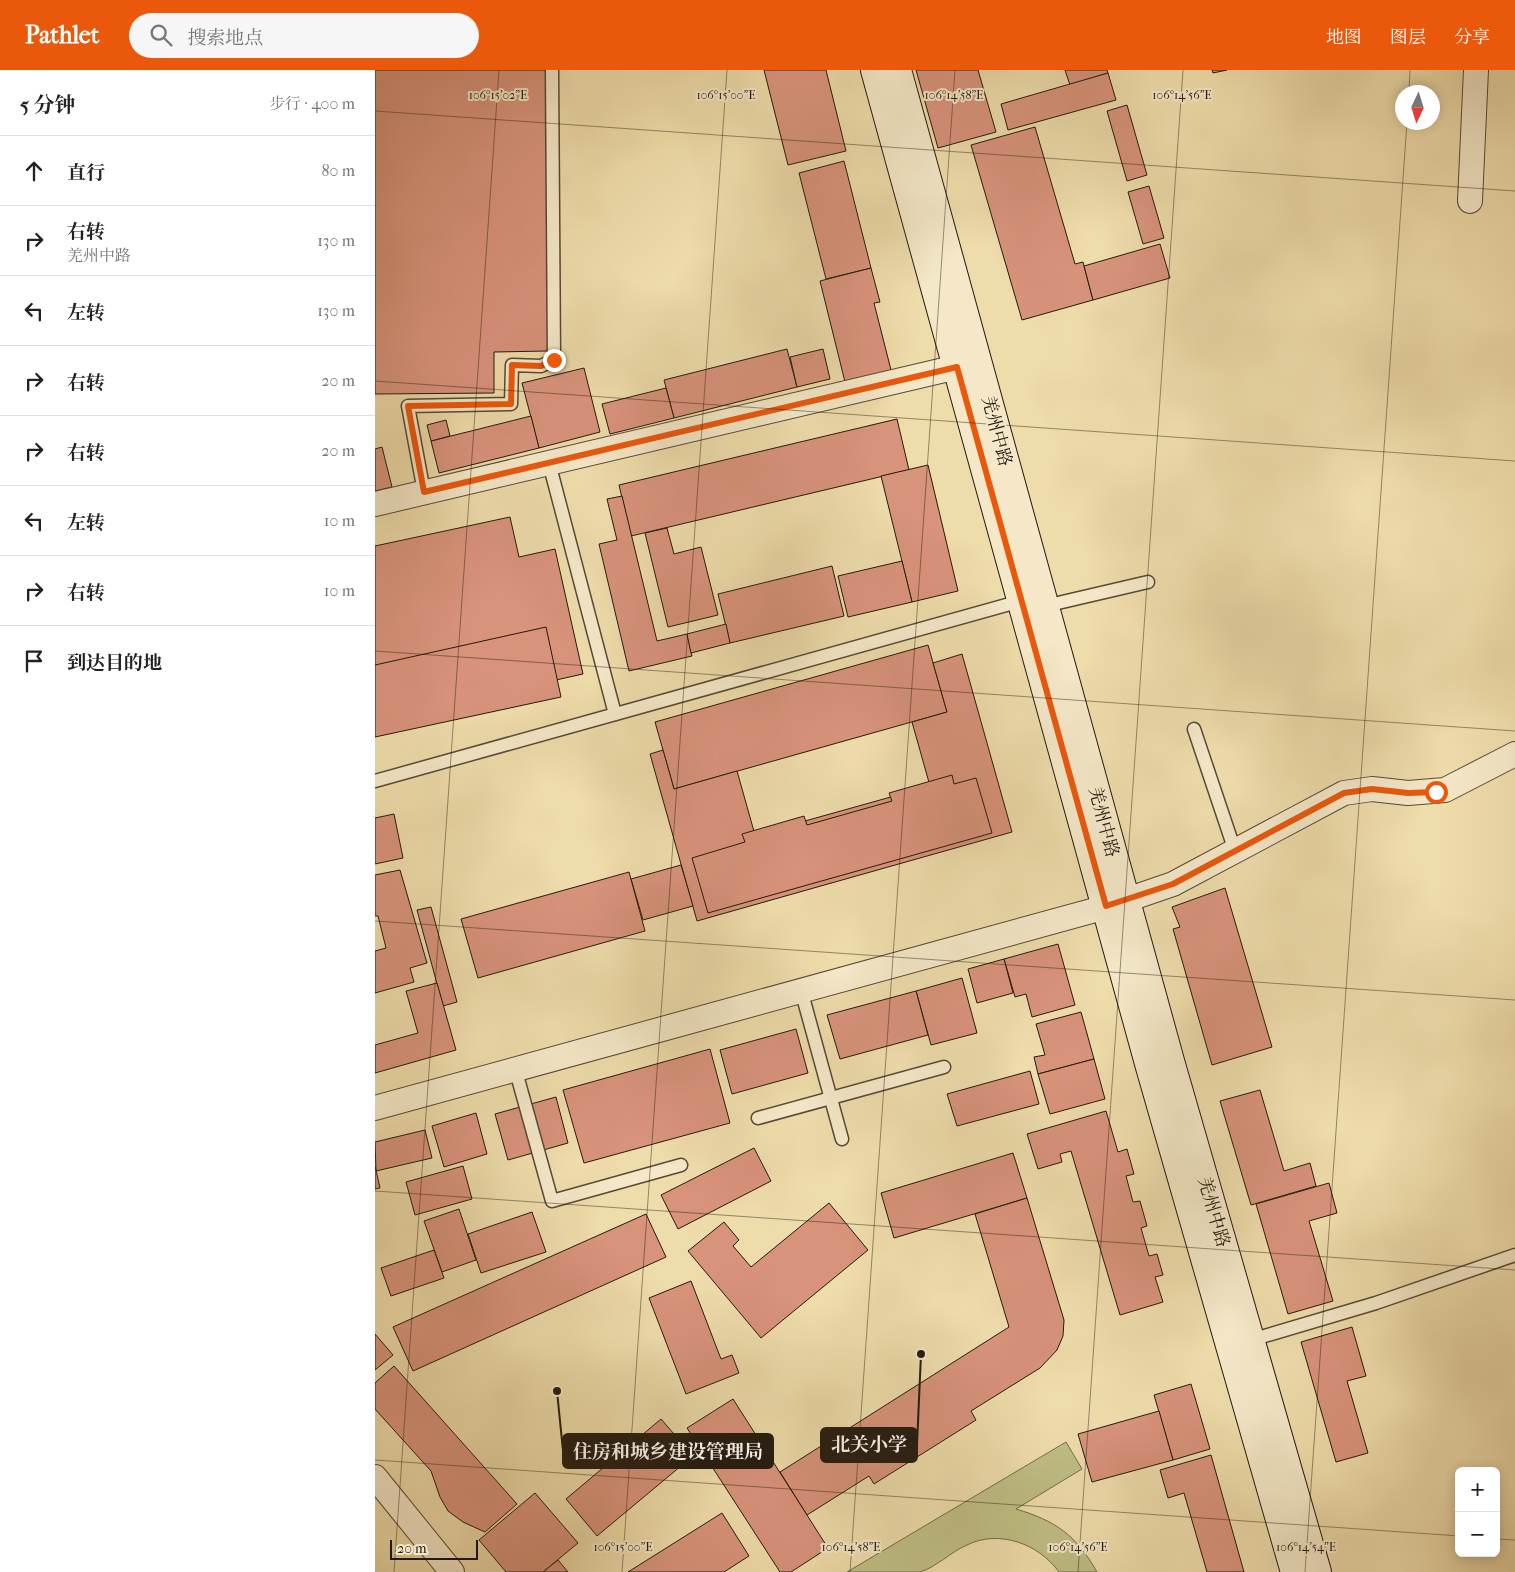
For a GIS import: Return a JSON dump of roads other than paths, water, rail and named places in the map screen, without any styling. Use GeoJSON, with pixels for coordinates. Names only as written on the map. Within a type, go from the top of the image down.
{"type":"FeatureCollection","features":[{"type":"Feature","properties":{"kind":"main road","name":"羌州中路"},"geometry":{"type":"LineString","coordinates":[[875,70],[957,367],[1033,604]]}},
{"type":"Feature","properties":{"kind":"main road","name":"羌州中路"},"geometry":{"type":"LineString","coordinates":[[897,70],[1033,604],[1116,903],[1295,1572]]}},
{"type":"Feature","properties":{"kind":"main road","name":"羌州中路"},"geometry":{"type":"LineString","coordinates":[[1116,903],[1251,1340],[1317,1572]]}},
{"type":"Feature","properties":{"kind":"street"},"geometry":{"type":"LineString","coordinates":[[1470,202],[1476,70]]}},
{"type":"Feature","properties":{"kind":"street"},"geometry":{"type":"LineString","coordinates":[[375,504],[957,367]]}},
{"type":"Feature","properties":{"kind":"street"},"geometry":{"type":"LineString","coordinates":[[375,1108],[1116,903],[1173,884],[1344,793],[1372,789],[1408,793],[1445,790],[1515,754]]}},
{"type":"Feature","properties":{"kind":"street"},"geometry":{"type":"LineString","coordinates":[[375,1477],[452,1572]]}},
{"type":"Feature","properties":{"kind":"lane"},"geometry":{"type":"LineString","coordinates":[[424,492],[408,406],[511,404],[512,365],[541,366],[554,360],[552,70]]}},
{"type":"Feature","properties":{"kind":"lane"},"geometry":{"type":"LineString","coordinates":[[549,462],[615,714]]}},
{"type":"Feature","properties":{"kind":"lane"},"geometry":{"type":"LineString","coordinates":[[375,781],[615,714],[1033,604],[1148,582]]}},
{"type":"Feature","properties":{"kind":"lane"},"geometry":{"type":"LineString","coordinates":[[1194,729],[1235,851]]}},
{"type":"Feature","properties":{"kind":"lane"},"geometry":{"type":"LineString","coordinates":[[801,990],[842,1139]]}},
{"type":"Feature","properties":{"kind":"lane"},"geometry":{"type":"LineString","coordinates":[[758,1118],[944,1067]]}},
{"type":"Feature","properties":{"kind":"lane"},"geometry":{"type":"LineString","coordinates":[[515,1068],[552,1201],[681,1165]]}},
{"type":"Feature","properties":{"kind":"lane"},"geometry":{"type":"LineString","coordinates":[[1251,1340],[1375,1303],[1515,1255]]}},
{"type":"Feature","properties":{"kind":"place","name":"北关小学"},"geometry":{"type":"Point","coordinates":[921,1354]}},
{"type":"Feature","properties":{"kind":"place","name":"住房和城乡建设管理局"},"geometry":{"type":"Point","coordinates":[557,1391]}}]}
